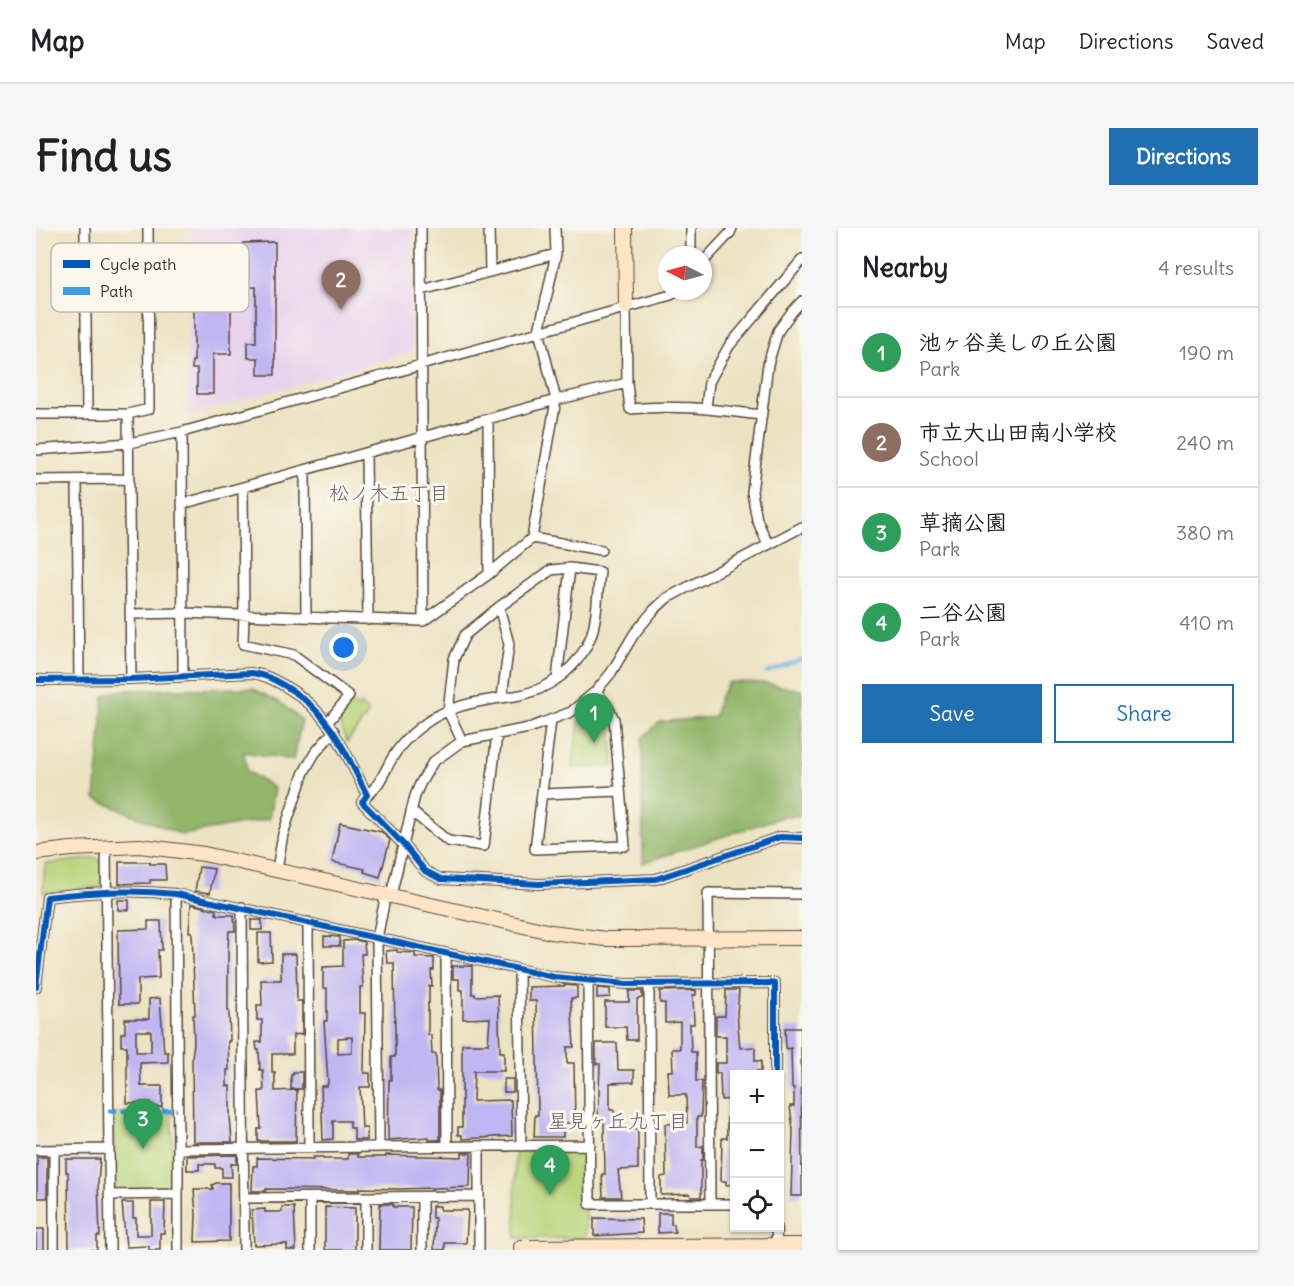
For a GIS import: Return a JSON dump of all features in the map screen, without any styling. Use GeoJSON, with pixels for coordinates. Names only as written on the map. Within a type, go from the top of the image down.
{"type":"FeatureCollection","features":[{"type":"Feature","properties":{"kind":"street"},"geometry":{"type":"LineString","coordinates":[[85,228],[85,243]]}},
{"type":"Feature","properties":{"kind":"street"},"geometry":{"type":"LineString","coordinates":[[147,228],[147,243]]}},
{"type":"Feature","properties":{"kind":"street"},"geometry":{"type":"LineString","coordinates":[[421,228],[423,621]]}},
{"type":"Feature","properties":{"kind":"street"},"geometry":{"type":"LineString","coordinates":[[489,228],[489,272]]}},
{"type":"Feature","properties":{"kind":"street"},"geometry":{"type":"LineString","coordinates":[[130,614],[183,613],[423,621],[489,574],[532,538],[556,400],[539,331],[555,254],[555,228]]}},
{"type":"Feature","properties":{"kind":"street"},"geometry":{"type":"LineString","coordinates":[[625,228],[627,382],[630,409],[661,405],[706,408],[761,416]]}},
{"type":"Feature","properties":{"kind":"street"},"geometry":{"type":"LineString","coordinates":[[691,228],[691,246]]}},
{"type":"Feature","properties":{"kind":"street"},"geometry":{"type":"LineString","coordinates":[[712,252],[732,228]]}},
{"type":"Feature","properties":{"kind":"street"},"geometry":{"type":"LineString","coordinates":[[422,290],[555,254]]}},
{"type":"Feature","properties":{"kind":"street"},"geometry":{"type":"LineString","coordinates":[[706,408],[709,382],[729,346],[802,260]]}},
{"type":"Feature","properties":{"kind":"street"},"geometry":{"type":"LineString","coordinates":[[36,450],[129,443],[182,432],[658,298]]}},
{"type":"Feature","properties":{"kind":"street"},"geometry":{"type":"LineString","coordinates":[[768,544],[757,520],[752,501],[752,486],[768,363],[773,342],[783,323],[802,301]]}},
{"type":"Feature","properties":{"kind":"street"},"geometry":{"type":"LineString","coordinates":[[86,312],[87,414]]}},
{"type":"Feature","properties":{"kind":"street"},"geometry":{"type":"LineString","coordinates":[[36,414],[128,414],[149,409],[148,312]]}},
{"type":"Feature","properties":{"kind":"street"},"geometry":{"type":"LineString","coordinates":[[182,504],[627,382]]}},
{"type":"Feature","properties":{"kind":"street"},"geometry":{"type":"LineString","coordinates":[[128,414],[131,679]]}},
{"type":"Feature","properties":{"kind":"street"},"geometry":{"type":"LineString","coordinates":[[488,419],[489,574]]}},
{"type":"Feature","properties":{"kind":"street"},"geometry":{"type":"LineString","coordinates":[[182,432],[183,677]]}},
{"type":"Feature","properties":{"kind":"street"},"geometry":{"type":"LineString","coordinates":[[366,453],[368,620]]}},
{"type":"Feature","properties":{"kind":"street"},"geometry":{"type":"LineString","coordinates":[[305,470],[306,617]]}},
{"type":"Feature","properties":{"kind":"street"},"geometry":{"type":"LineString","coordinates":[[36,480],[129,479]]}},
{"type":"Feature","properties":{"kind":"street"},"geometry":{"type":"LineString","coordinates":[[77,480],[79,679]]}},
{"type":"Feature","properties":{"kind":"street"},"geometry":{"type":"LineString","coordinates":[[243,488],[243,644],[294,655],[353,699],[328,722]]}},
{"type":"Feature","properties":{"kind":"street"},"geometry":{"type":"LineString","coordinates":[[379,1147],[377,938],[404,845],[411,812],[420,784],[433,762],[462,741],[529,728],[571,712],[596,691],[611,674],[644,620],[667,598],[802,527]]}},
{"type":"Feature","properties":{"kind":"street"},"geometry":{"type":"LineString","coordinates":[[532,538],[601,550]]}},
{"type":"Feature","properties":{"kind":"street"},"geometry":{"type":"LineString","coordinates":[[557,679],[570,568]]}},
{"type":"Feature","properties":{"kind":"street"},"geometry":{"type":"LineString","coordinates":[[462,741],[448,711],[454,659],[459,646],[473,628],[551,570],[570,568],[600,572],[590,637],[580,657],[568,670],[557,679],[528,693],[502,696],[459,706],[448,711],[426,723],[406,739],[390,762],[377,787],[362,802],[404,845],[425,871],[441,879],[539,884],[656,879],[780,837],[802,838]]}},
{"type":"Feature","properties":{"kind":"street"},"geometry":{"type":"LineString","coordinates":[[499,608],[509,644],[502,696]]}},
{"type":"Feature","properties":{"kind":"street"},"geometry":{"type":"LineString","coordinates":[[36,680],[260,674],[293,691],[328,722],[367,795]]}},
{"type":"Feature","properties":{"kind":"street"},"geometry":{"type":"LineString","coordinates":[[551,720],[535,849],[625,846],[614,719],[596,691]]}},
{"type":"Feature","properties":{"kind":"street"},"geometry":{"type":"LineString","coordinates":[[277,869],[283,834],[304,772],[315,753],[334,731]]}},
{"type":"Feature","properties":{"kind":"street"},"geometry":{"type":"LineString","coordinates":[[411,812],[448,841],[484,846],[497,734]]}},
{"type":"Feature","properties":{"kind":"street"},"geometry":{"type":"LineString","coordinates":[[542,794],[620,791]]}},
{"type":"Feature","properties":{"kind":"street"},"geometry":{"type":"LineString","coordinates":[[106,846],[110,1250]]}},
{"type":"Feature","properties":{"kind":"street"},"geometry":{"type":"LineString","coordinates":[[36,853],[106,846],[171,849],[277,869],[551,932],[606,939],[802,938]]}},
{"type":"Feature","properties":{"kind":"street"},"geometry":{"type":"LineString","coordinates":[[36,987],[47,897],[106,890],[147,890],[242,907],[519,970],[588,982],[775,983],[775,1070]]}},
{"type":"Feature","properties":{"kind":"street"},"geometry":{"type":"LineString","coordinates":[[710,1204],[708,893],[802,894]]}},
{"type":"Feature","properties":{"kind":"street"},"geometry":{"type":"LineString","coordinates":[[176,894],[178,1250]]}},
{"type":"Feature","properties":{"kind":"street"},"geometry":{"type":"LineString","coordinates":[[242,907],[244,1250]]}},
{"type":"Feature","properties":{"kind":"street"},"geometry":{"type":"LineString","coordinates":[[308,922],[309,1147]]}},
{"type":"Feature","properties":{"kind":"street"},"geometry":{"type":"LineString","coordinates":[[446,954],[447,1146]]}},
{"type":"Feature","properties":{"kind":"street"},"geometry":{"type":"LineString","coordinates":[[519,970],[521,1146]]}},
{"type":"Feature","properties":{"kind":"street"},"geometry":{"type":"LineString","coordinates":[[588,982],[590,1204],[730,1204]]}},
{"type":"Feature","properties":{"kind":"street"},"geometry":{"type":"LineString","coordinates":[[649,984],[650,1204]]}},
{"type":"Feature","properties":{"kind":"street"},"geometry":{"type":"LineString","coordinates":[[178,1149],[590,1145]]}},
{"type":"Feature","properties":{"kind":"street"},"geometry":{"type":"LineString","coordinates":[[479,1146],[480,1250]]}},
{"type":"Feature","properties":{"kind":"street"},"geometry":{"type":"LineString","coordinates":[[36,1150],[109,1149]]}},
{"type":"Feature","properties":{"kind":"street"},"geometry":{"type":"LineString","coordinates":[[54,1150],[54,1250]]}},
{"type":"Feature","properties":{"kind":"street"},"geometry":{"type":"LineString","coordinates":[[109,1196],[178,1194]]}},
{"type":"Feature","properties":{"kind":"street"},"geometry":{"type":"LineString","coordinates":[[244,1198],[479,1196]]}},
{"type":"Feature","properties":{"kind":"street"},"geometry":{"type":"LineString","coordinates":[[366,1197],[366,1250]]}},
{"type":"Feature","properties":{"kind":"street"},"geometry":{"type":"LineString","coordinates":[[422,1197],[422,1250]]}},
{"type":"Feature","properties":{"kind":"street"},"geometry":{"type":"LineString","coordinates":[[310,1198],[310,1250]]}},
{"type":"Feature","properties":{"kind":"street"},"geometry":{"type":"LineString","coordinates":[[521,1250],[521,1247],[711,1248],[802,1245]]}},
{"type":"Feature","properties":{"kind":"shaded area"},"geometry":{"type":"Polygon","coordinates":[[[190,228],[413,228],[412,352],[187,416],[189,312],[249,312],[249,243],[190,243],[190,228]]]}},
{"type":"Feature","properties":{"kind":"green space"},"geometry":{"type":"Polygon","coordinates":[[[729,682],[765,683],[802,690],[802,816],[785,816],[643,863],[642,738],[660,722],[714,717],[720,696],[729,682]]]}},
{"type":"Feature","properties":{"kind":"green space"},"geometry":{"type":"Polygon","coordinates":[[[252,688],[279,702],[302,720],[293,760],[244,752],[247,771],[274,788],[269,819],[182,835],[95,799],[104,696],[120,690],[252,688]]]}},
{"type":"Feature","properties":{"kind":"green space"},"geometry":{"type":"Polygon","coordinates":[[[353,704],[358,708],[360,704],[369,713],[347,742],[340,725],[340,715],[346,706],[353,704]]]}},
{"type":"Feature","properties":{"kind":"green space"},"geometry":{"type":"Polygon","coordinates":[[[595,704],[604,707],[611,720],[614,766],[572,768],[580,717],[595,704]]]}},
{"type":"Feature","properties":{"kind":"green space"},"geometry":{"type":"Polygon","coordinates":[[[97,858],[101,862],[102,883],[99,887],[43,893],[45,864],[97,858]]]}},
{"type":"Feature","properties":{"kind":"green space"},"geometry":{"type":"Polygon","coordinates":[[[113,1113],[172,1113],[173,1186],[170,1189],[116,1191],[114,1187],[113,1113]]]}},
{"type":"Feature","properties":{"kind":"green space"},"geometry":{"type":"Polygon","coordinates":[[[582,1150],[585,1152],[585,1238],[516,1238],[515,1151],[582,1150]]]}},
{"type":"Feature","properties":{"kind":"building"},"geometry":{"type":"Polygon","coordinates":[[[275,242],[275,375],[258,375],[258,358],[248,358],[248,342],[256,342],[256,287],[249,287],[249,243],[243,243],[275,242]]]}},
{"type":"Feature","properties":{"kind":"building"},"geometry":{"type":"Polygon","coordinates":[[[194,312],[231,312],[231,354],[213,354],[213,394],[197,394],[197,369],[192,369],[192,361],[194,361],[194,312]]]}},
{"type":"Feature","properties":{"kind":"building"},"geometry":{"type":"Polygon","coordinates":[[[340,823],[382,832],[390,840],[380,877],[364,872],[365,869],[332,862],[340,823]]]}},
{"type":"Feature","properties":{"kind":"building"},"geometry":{"type":"Polygon","coordinates":[[[119,862],[165,864],[166,880],[119,884],[119,862]]]}},
{"type":"Feature","properties":{"kind":"building"},"geometry":{"type":"Polygon","coordinates":[[[199,867],[214,869],[210,893],[195,891],[199,867]]]}},
{"type":"Feature","properties":{"kind":"building"},"geometry":{"type":"Polygon","coordinates":[[[118,900],[129,900],[129,910],[118,910],[118,900]]]}},
{"type":"Feature","properties":{"kind":"building"},"geometry":{"type":"Polygon","coordinates":[[[191,904],[216,910],[216,914],[219,915],[234,915],[235,931],[229,931],[228,948],[230,1041],[228,1041],[227,1086],[230,1086],[232,1142],[193,1142],[192,1057],[193,1015],[195,1015],[192,932],[189,932],[191,904]]]}},
{"type":"Feature","properties":{"kind":"building"},"geometry":{"type":"Polygon","coordinates":[[[251,920],[262,920],[262,930],[251,930],[251,920]]]}},
{"type":"Feature","properties":{"kind":"building"},"geometry":{"type":"Polygon","coordinates":[[[148,921],[161,921],[162,950],[158,950],[159,978],[138,979],[138,1004],[119,1004],[118,930],[148,929],[148,921]]]}},
{"type":"Feature","properties":{"kind":"building"},"geometry":{"type":"Polygon","coordinates":[[[258,933],[271,933],[272,961],[258,962],[258,933]]]}},
{"type":"Feature","properties":{"kind":"building"},"geometry":{"type":"Polygon","coordinates":[[[324,936],[340,937],[340,946],[324,946],[324,936]]]}},
{"type":"Feature","properties":{"kind":"building"},"geometry":{"type":"Polygon","coordinates":[[[343,941],[364,942],[365,954],[361,954],[363,987],[360,987],[360,1013],[365,1013],[364,1073],[370,1073],[370,1087],[360,1087],[362,1128],[367,1128],[367,1140],[354,1140],[354,1128],[350,1128],[350,1121],[333,1121],[333,1139],[323,1140],[321,1086],[327,1086],[328,1082],[324,1021],[327,1021],[327,988],[323,988],[323,967],[343,966],[343,941]],[[352,1037],[338,1038],[338,1054],[352,1053],[352,1037]]]}},
{"type":"Feature","properties":{"kind":"building"},"geometry":{"type":"Polygon","coordinates":[[[397,950],[397,952],[415,953],[415,957],[434,958],[434,970],[431,970],[432,986],[429,986],[428,1035],[431,1035],[432,1054],[436,1054],[437,1090],[440,1090],[440,1140],[429,1140],[429,1137],[388,1140],[389,1080],[391,1080],[391,1057],[395,1057],[395,1035],[394,963],[387,963],[386,951],[397,950]]]}},
{"type":"Feature","properties":{"kind":"building"},"geometry":{"type":"Polygon","coordinates":[[[281,954],[296,954],[297,1001],[302,1001],[302,1034],[293,1035],[293,1054],[272,1054],[272,1073],[275,1073],[275,1091],[297,1090],[296,1141],[258,1141],[258,1129],[261,1129],[259,1091],[264,1091],[263,1070],[260,1070],[259,1050],[257,1050],[256,1042],[262,1042],[262,1020],[257,1020],[257,1005],[262,1005],[261,980],[281,980],[281,954]]]}},
{"type":"Feature","properties":{"kind":"building"},"geometry":{"type":"Polygon","coordinates":[[[453,966],[472,966],[472,994],[475,996],[498,995],[500,1052],[504,1052],[504,1071],[474,1071],[473,1101],[511,1100],[512,1136],[462,1139],[462,1135],[458,1135],[458,1127],[462,1127],[462,1044],[488,1044],[490,1018],[463,1019],[463,990],[459,990],[459,979],[453,979],[453,966]]]}},
{"type":"Feature","properties":{"kind":"building"},"geometry":{"type":"Polygon","coordinates":[[[577,986],[577,998],[571,998],[574,1047],[567,1047],[567,1063],[574,1063],[575,1123],[563,1123],[563,1137],[534,1137],[535,1115],[538,1115],[536,1001],[529,1001],[529,987],[577,986]]]}},
{"type":"Feature","properties":{"kind":"building"},"geometry":{"type":"Polygon","coordinates":[[[597,988],[610,989],[610,997],[597,998],[597,988]]]}},
{"type":"Feature","properties":{"kind":"building"},"geometry":{"type":"Polygon","coordinates":[[[696,990],[696,995],[693,995],[694,1024],[690,1024],[691,1052],[696,1052],[696,1081],[702,1081],[701,1117],[697,1117],[697,1147],[703,1146],[701,1197],[691,1197],[690,1194],[661,1195],[661,1177],[666,1176],[665,1124],[687,1123],[686,1095],[669,1095],[668,1071],[673,1071],[672,1049],[680,1049],[680,1022],[665,1023],[665,1003],[660,1003],[660,991],[696,990]]]}},
{"type":"Feature","properties":{"kind":"building"},"geometry":{"type":"Polygon","coordinates":[[[726,990],[739,990],[737,1014],[740,1048],[755,1047],[755,1061],[761,1061],[761,1070],[730,1070],[730,1099],[721,1100],[720,1073],[716,1073],[716,1063],[726,1063],[726,1036],[716,1036],[716,1016],[725,1016],[726,990]]]}},
{"type":"Feature","properties":{"kind":"building"},"geometry":{"type":"Polygon","coordinates":[[[629,991],[642,991],[642,998],[637,999],[637,1040],[627,1040],[626,1027],[605,1027],[605,1002],[629,1002],[629,991]]]}},
{"type":"Feature","properties":{"kind":"building"},"geometry":{"type":"Polygon","coordinates":[[[160,998],[164,1052],[168,1052],[168,1062],[140,1063],[141,1086],[162,1086],[162,1107],[150,1107],[150,1102],[127,1103],[127,1046],[121,1046],[121,1033],[125,1033],[125,1019],[149,1019],[149,999],[160,998]],[[136,1031],[136,1052],[151,1052],[151,1031],[136,1031]]]}},
{"type":"Feature","properties":{"kind":"building"},"geometry":{"type":"Polygon","coordinates":[[[785,1028],[801,1028],[802,1196],[791,1196],[793,1130],[790,1106],[794,1106],[794,1088],[792,1088],[791,1048],[786,1049],[785,1028]]]}},
{"type":"Feature","properties":{"kind":"building"},"geometry":{"type":"Polygon","coordinates":[[[596,1043],[617,1043],[618,1070],[634,1070],[634,1082],[610,1083],[610,1110],[614,1110],[614,1129],[638,1129],[638,1169],[618,1170],[621,1197],[603,1197],[604,1123],[598,1123],[600,1064],[596,1064],[596,1043]]]}},
{"type":"Feature","properties":{"kind":"building"},"geometry":{"type":"Polygon","coordinates":[[[293,1072],[302,1072],[302,1089],[291,1089],[293,1072]]]}},
{"type":"Feature","properties":{"kind":"building"},"geometry":{"type":"Polygon","coordinates":[[[504,1079],[513,1079],[513,1092],[504,1092],[504,1079]]]}},
{"type":"Feature","properties":{"kind":"building"},"geometry":{"type":"Polygon","coordinates":[[[727,1118],[730,1118],[730,1184],[726,1185],[726,1181],[721,1181],[722,1138],[727,1138],[727,1118]]]}},
{"type":"Feature","properties":{"kind":"building"},"geometry":{"type":"Polygon","coordinates":[[[462,1153],[471,1153],[470,1187],[252,1191],[253,1166],[257,1166],[257,1158],[348,1159],[348,1154],[358,1154],[358,1157],[386,1157],[386,1155],[462,1157],[462,1153]]]}},
{"type":"Feature","properties":{"kind":"building"},"geometry":{"type":"Polygon","coordinates":[[[237,1155],[237,1164],[231,1164],[232,1177],[222,1177],[222,1168],[215,1168],[215,1164],[199,1164],[199,1170],[187,1170],[187,1156],[237,1155]]]}},
{"type":"Feature","properties":{"kind":"building"},"geometry":{"type":"Polygon","coordinates":[[[37,1157],[47,1157],[47,1198],[37,1198],[37,1157]]]}},
{"type":"Feature","properties":{"kind":"building"},"geometry":{"type":"Polygon","coordinates":[[[66,1159],[100,1159],[98,1183],[100,1236],[97,1236],[97,1250],[69,1250],[66,1159]]]}},
{"type":"Feature","properties":{"kind":"building"},"geometry":{"type":"Polygon","coordinates":[[[229,1183],[229,1241],[195,1242],[194,1189],[213,1189],[212,1185],[229,1183]]]}},
{"type":"Feature","properties":{"kind":"building"},"geometry":{"type":"Polygon","coordinates":[[[151,1202],[165,1202],[164,1233],[160,1233],[160,1250],[149,1250],[149,1246],[126,1247],[122,1203],[133,1203],[136,1235],[151,1235],[151,1202]]]}},
{"type":"Feature","properties":{"kind":"building"},"geometry":{"type":"Polygon","coordinates":[[[380,1204],[412,1207],[411,1250],[379,1250],[380,1204]]]}},
{"type":"Feature","properties":{"kind":"building"},"geometry":{"type":"Polygon","coordinates":[[[432,1206],[440,1206],[440,1210],[468,1210],[466,1243],[445,1243],[445,1250],[434,1250],[435,1218],[432,1218],[432,1206]]]}},
{"type":"Feature","properties":{"kind":"building"},"geometry":{"type":"Polygon","coordinates":[[[282,1207],[294,1207],[296,1250],[287,1250],[287,1244],[254,1245],[252,1210],[265,1209],[265,1212],[282,1212],[282,1207]]]}},
{"type":"Feature","properties":{"kind":"building"},"geometry":{"type":"Polygon","coordinates":[[[325,1207],[355,1208],[355,1250],[325,1250],[325,1207]]]}},
{"type":"Feature","properties":{"kind":"building"},"geometry":{"type":"Polygon","coordinates":[[[658,1213],[671,1213],[671,1224],[674,1224],[675,1232],[658,1233],[658,1213]]]}},
{"type":"Feature","properties":{"kind":"building"},"geometry":{"type":"Polygon","coordinates":[[[594,1218],[641,1219],[642,1233],[594,1236],[594,1218]]]}},
{"type":"Feature","properties":{"kind":"building"},"geometry":{"type":"Polygon","coordinates":[[[36,1229],[44,1229],[44,1250],[36,1250],[36,1229]]]}},
{"type":"Feature","properties":{"kind":"waterway"},"geometry":{"type":"LineString","coordinates":[[766,673],[802,659]]}},
{"type":"Feature","properties":{"kind":"marked path"},"geometry":{"type":"LineString","coordinates":[[108,1111],[177,1110]]}},
{"type":"Feature","properties":{"kind":"cycle path"},"geometry":{"type":"LineString","coordinates":[[36,680],[131,679],[251,673],[273,680],[301,696],[325,720],[343,748],[367,795],[362,802],[404,845],[425,871],[441,879],[539,884],[656,879],[780,837],[802,838]]}},
{"type":"Feature","properties":{"kind":"cycle path"},"geometry":{"type":"LineString","coordinates":[[36,987],[47,897],[112,892],[176,894],[554,977],[626,984],[775,983],[775,1070]]}},
{"type":"Feature","properties":{"kind":"place","name":"市立大山田南小学校"},"geometry":{"type":"Point","coordinates":[341,310]}},
{"type":"Feature","properties":{"kind":"place","name":"池ヶ谷美しの丘公園"},"geometry":{"type":"Point","coordinates":[594,743]}},
{"type":"Feature","properties":{"kind":"place","name":"草摘公園"},"geometry":{"type":"Point","coordinates":[143,1149]}},
{"type":"Feature","properties":{"kind":"place","name":"二谷公園"},"geometry":{"type":"Point","coordinates":[550,1195]}},
{"type":"Feature","properties":{"kind":"district","name":"松ノ木五丁目"},"geometry":{"type":"Point","coordinates":[389,492]}},
{"type":"Feature","properties":{"kind":"district","name":"星見ヶ丘九丁目"},"geometry":{"type":"Point","coordinates":[618,1120]}}]}
